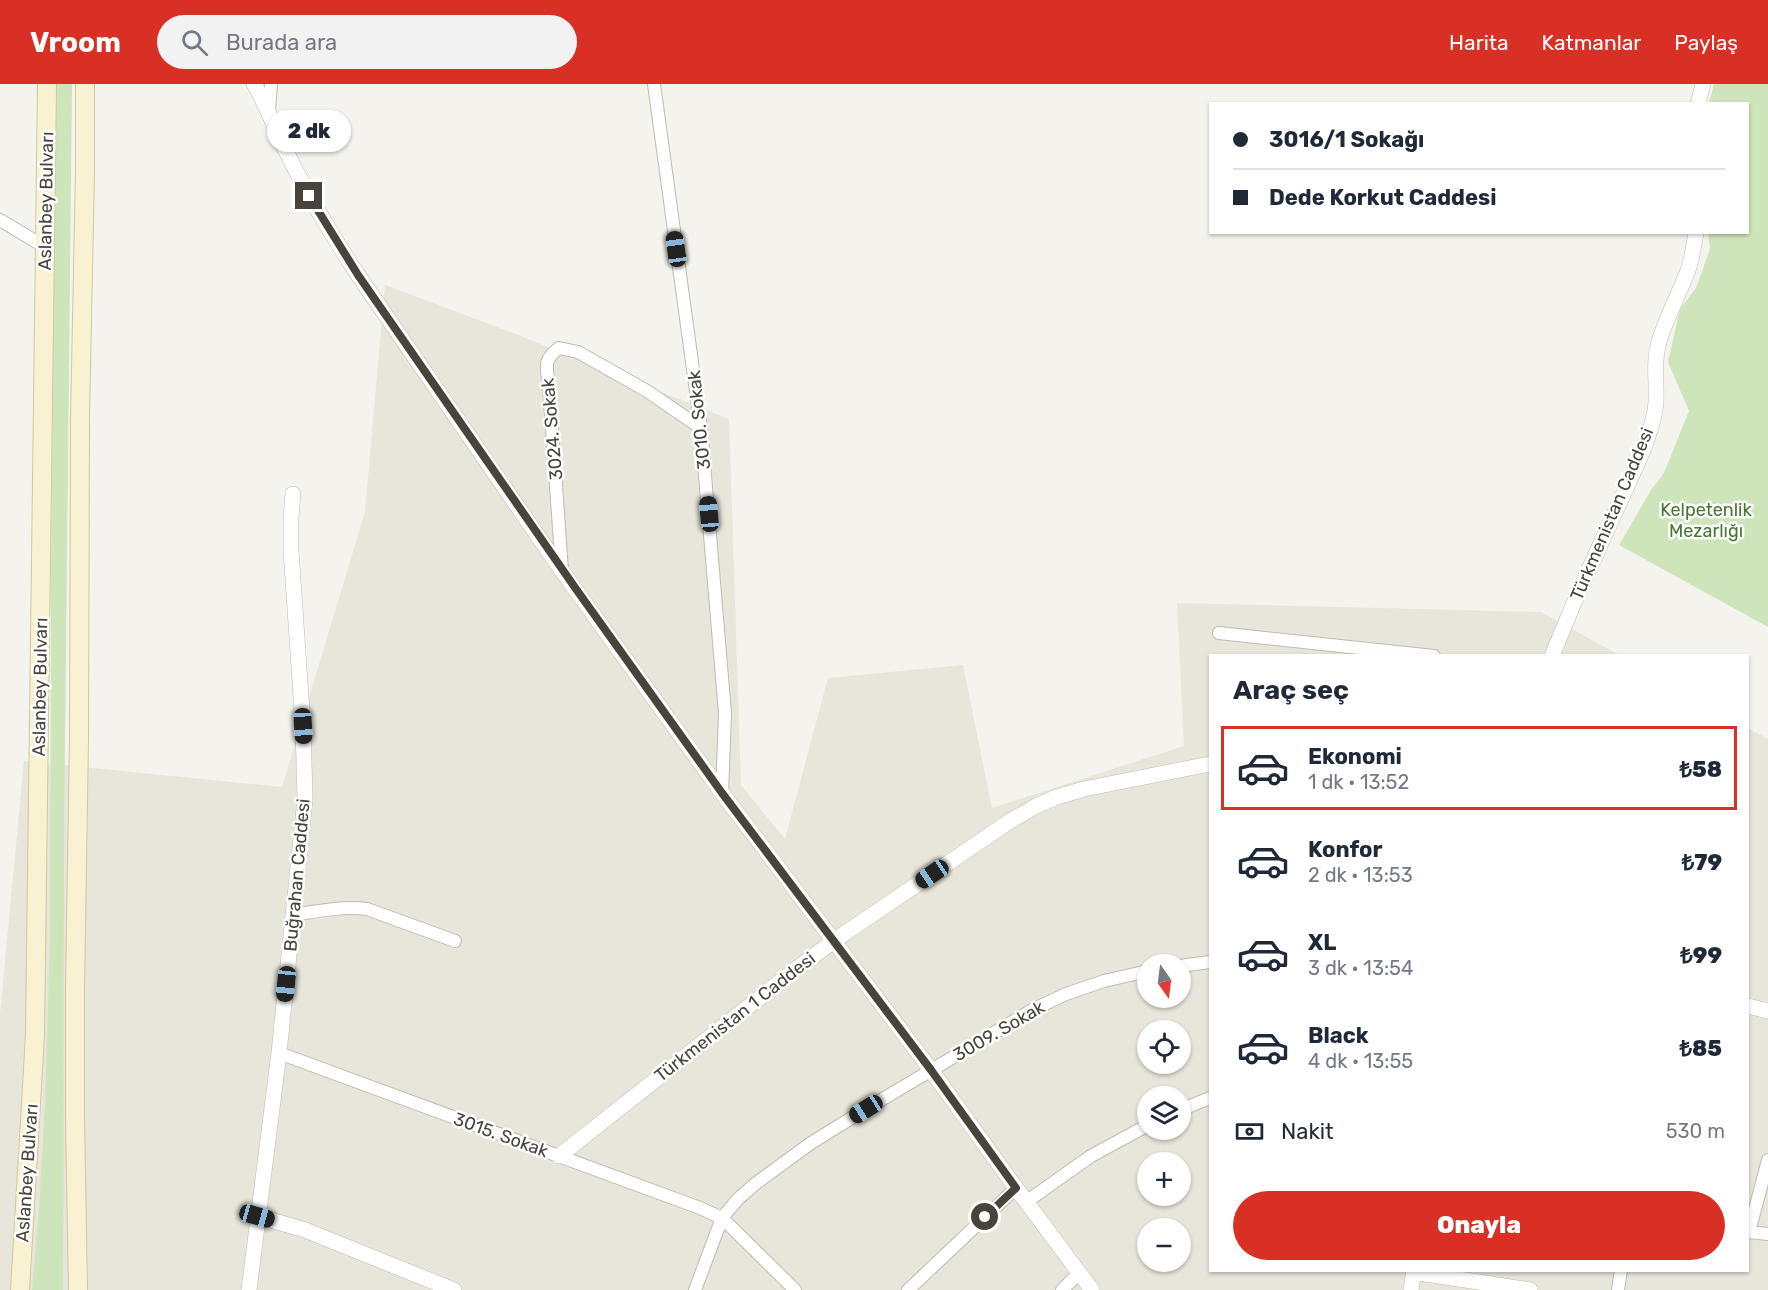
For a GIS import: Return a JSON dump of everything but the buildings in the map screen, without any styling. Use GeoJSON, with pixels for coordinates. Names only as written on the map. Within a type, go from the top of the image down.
{"type":"FeatureCollection","features":[{"type":"Feature","properties":{"kind":"main road","name":"Aslanbey Bulvarı"},"geometry":{"type":"LineString","coordinates":[[20,1290],[35,1035],[47,84]]}},
{"type":"Feature","properties":{"kind":"main road"},"geometry":{"type":"LineString","coordinates":[[78,1290],[75,989],[85,84]]}},
{"type":"Feature","properties":{"kind":"street"},"geometry":{"type":"LineString","coordinates":[[254,84],[288,156],[336,242],[562,571],[722,793],[835,940],[1092,1290]]}},
{"type":"Feature","properties":{"kind":"street"},"geometry":{"type":"LineString","coordinates":[[268,111],[271,84]]}},
{"type":"Feature","properties":{"kind":"street","name":"3010. Sokak"},"geometry":{"type":"LineString","coordinates":[[654,84],[701,428],[725,713],[722,793]]}},
{"type":"Feature","properties":{"kind":"street"},"geometry":{"type":"LineString","coordinates":[[1698,102],[1703,84]]}},
{"type":"Feature","properties":{"kind":"street"},"geometry":{"type":"LineString","coordinates":[[0,220],[45,247]]}},
{"type":"Feature","properties":{"kind":"street","name":"Türkmenistan Caddesi"},"geometry":{"type":"LineString","coordinates":[[1553,654],[1646,442],[1656,402],[1655,360],[1658,344],[1687,272],[1696,234]]}},
{"type":"Feature","properties":{"kind":"street","name":"3024. Sokak"},"geometry":{"type":"LineString","coordinates":[[562,571],[546,364],[549,356],[559,348],[578,352],[647,391],[701,428]]}},
{"type":"Feature","properties":{"kind":"street","name":"Buğrahan Caddesi"},"geometry":{"type":"LineString","coordinates":[[249,1290],[279,1053],[305,799],[303,726],[291,550],[293,494]]}},
{"type":"Feature","properties":{"kind":"street"},"geometry":{"type":"LineString","coordinates":[[1219,633],[1415,654]]}},
{"type":"Feature","properties":{"kind":"street","name":"Türkmenistan 1 Caddesi"},"geometry":{"type":"LineString","coordinates":[[559,1156],[746,1007],[835,940],[1010,821],[1036,806],[1084,789],[1209,764]]}},
{"type":"Feature","properties":{"kind":"street"},"geometry":{"type":"LineString","coordinates":[[293,915],[341,908],[367,909],[455,940]]}},
{"type":"Feature","properties":{"kind":"street"},"geometry":{"type":"LineString","coordinates":[[1191,965],[1209,962]]}},
{"type":"Feature","properties":{"kind":"street","name":"3009. Sokak"},"geometry":{"type":"LineString","coordinates":[[695,1290],[722,1218],[738,1198],[785,1162],[857,1114],[1034,1009],[1066,994],[1104,981],[1137,974]]}},
{"type":"Feature","properties":{"kind":"street"},"geometry":{"type":"LineString","coordinates":[[1749,1006],[1768,1011]]}},
{"type":"Feature","properties":{"kind":"street","name":"3015. Sokak"},"geometry":{"type":"LineString","coordinates":[[279,1053],[680,1200],[722,1218]]}},
{"type":"Feature","properties":{"kind":"street"},"geometry":{"type":"LineString","coordinates":[[1191,1106],[1209,1098]]}},
{"type":"Feature","properties":{"kind":"street"},"geometry":{"type":"LineString","coordinates":[[1026,1202],[1091,1156],[1137,1131]]}},
{"type":"Feature","properties":{"kind":"street"},"geometry":{"type":"LineString","coordinates":[[1749,1228],[1768,1160]]}},
{"type":"Feature","properties":{"kind":"street"},"geometry":{"type":"LineString","coordinates":[[908,1290],[1016,1188]]}},
{"type":"Feature","properties":{"kind":"street"},"geometry":{"type":"LineString","coordinates":[[257,1216],[305,1230],[454,1290]]}},
{"type":"Feature","properties":{"kind":"street"},"geometry":{"type":"LineString","coordinates":[[722,1218],[795,1290]]}},
{"type":"Feature","properties":{"kind":"street"},"geometry":{"type":"LineString","coordinates":[[1749,1232],[1768,1234]]}},
{"type":"Feature","properties":{"kind":"street"},"geometry":{"type":"LineString","coordinates":[[1409,1290],[1413,1272]]}},
{"type":"Feature","properties":{"kind":"street"},"geometry":{"type":"LineString","coordinates":[[1419,1272],[1530,1290]]}},
{"type":"Feature","properties":{"kind":"street"},"geometry":{"type":"LineString","coordinates":[[1618,1290],[1621,1272]]}},
{"type":"Feature","properties":{"kind":"street"},"geometry":{"type":"LineString","coordinates":[[1062,1290],[1079,1273]]}},
{"type":"Feature","properties":{"kind":"shaded area"},"geometry":{"type":"Polygon","coordinates":[[[385,285],[729,419],[741,785],[785,839],[828,678],[963,665],[992,808],[1184,746],[1177,603],[1541,612],[1617,654],[1209,654],[1209,1272],[1749,1272],[1749,729],[1768,739],[1768,1290],[0,1290],[0,1014],[24,761],[282,787],[365,512],[385,285]]]}},
{"type":"Feature","properties":{"kind":"green space"},"geometry":{"type":"Polygon","coordinates":[[[56,84],[72,84],[64,841],[63,1290],[32,1290],[45,1105],[50,939],[56,84]]]}},
{"type":"Feature","properties":{"kind":"green space","name":"Kelpetenlik Mezarlığı"},"geometry":{"type":"Polygon","coordinates":[[[1714,84],[1768,84],[1768,627],[1619,545],[1651,490],[1664,473],[1689,411],[1668,362],[1680,309],[1696,288],[1710,249],[1708,234],[1749,234],[1749,102],[1709,102],[1714,84]]]}},
{"type":"Feature","properties":{"kind":"route"},"geometry":{"type":"LineString","coordinates":[[309,196],[358,275],[576,589],[722,793],[835,940],[1016,1188],[985,1217]]}}]}
